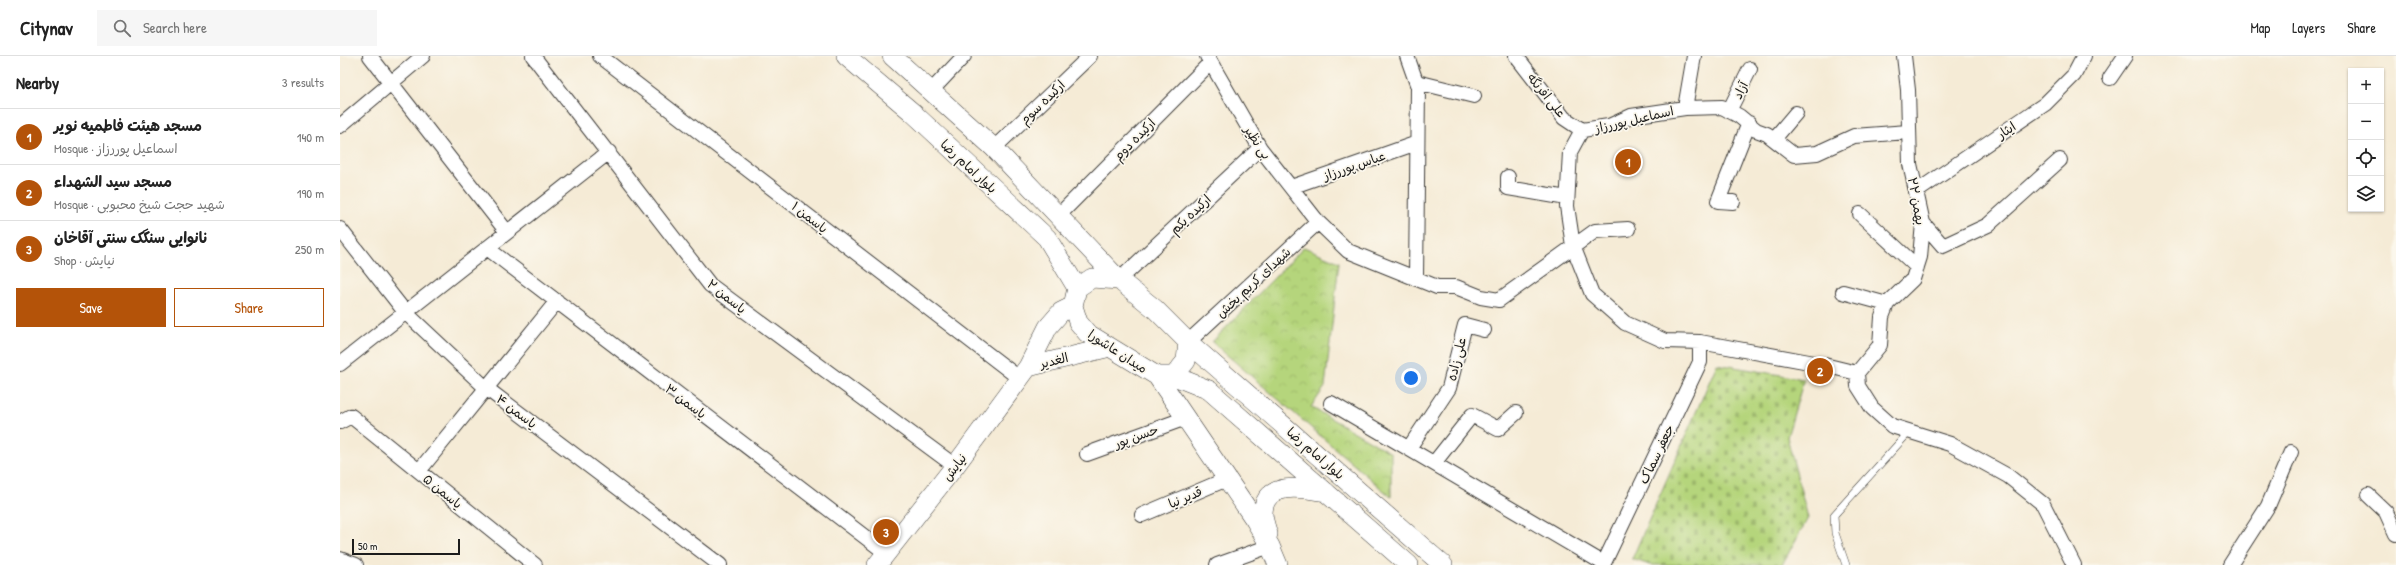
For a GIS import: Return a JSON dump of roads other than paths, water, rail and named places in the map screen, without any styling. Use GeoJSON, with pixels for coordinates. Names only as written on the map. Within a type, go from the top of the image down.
{"type":"FeatureCollection","features":[{"type":"Feature","properties":{"kind":"main road","name":"بلوار امام رضا"},"geometry":{"type":"LineString","coordinates":[[846,56],[912,112],[1047,238],[1075,297]]}},
{"type":"Feature","properties":{"kind":"main road"},"geometry":{"type":"LineString","coordinates":[[892,56],[932,90],[994,148],[1119,280],[1155,308],[1188,342],[1186,361],[1166,376],[1186,418],[1270,546],[1278,565]]}},
{"type":"Feature","properties":{"kind":"main road"},"geometry":{"type":"LineString","coordinates":[[1075,297],[1092,278],[1119,280]]}},
{"type":"Feature","properties":{"kind":"main road","name":"الغدیر"},"geometry":{"type":"LineString","coordinates":[[1024,372],[1048,328],[1075,297]]}},
{"type":"Feature","properties":{"kind":"main road","name":"میدان عاشورا"},"geometry":{"type":"LineString","coordinates":[[1075,297],[1078,322],[1087,333],[1110,347],[1166,376]]}},
{"type":"Feature","properties":{"kind":"main road","name":"بلوار امام رضا"},"geometry":{"type":"LineString","coordinates":[[1188,342],[1443,565]]}},
{"type":"Feature","properties":{"kind":"main road","name":"الغدیر"},"geometry":{"type":"LineString","coordinates":[[1024,372],[1110,347]]}},
{"type":"Feature","properties":{"kind":"main road","name":"نیایش"},"geometry":{"type":"LineString","coordinates":[[881,559],[955,466],[1024,372]]}},
{"type":"Feature","properties":{"kind":"main road","name":"بلوار امام رضا"},"geometry":{"type":"LineString","coordinates":[[1166,376],[1209,390],[1409,565]]}},
{"type":"Feature","properties":{"kind":"main road"},"geometry":{"type":"LineString","coordinates":[[1270,546],[1263,513],[1267,499],[1278,489],[1304,488],[1326,492]]}},
{"type":"Feature","properties":{"kind":"street"},"geometry":{"type":"LineString","coordinates":[[370,56],[507,232]]}},
{"type":"Feature","properties":{"kind":"street"},"geometry":{"type":"LineString","coordinates":[[340,126],[423,56]]}},
{"type":"Feature","properties":{"kind":"street","name":"یاسمن ۲"},"geometry":{"type":"LineString","coordinates":[[533,56],[609,152],[710,285],[955,466]]}},
{"type":"Feature","properties":{"kind":"street","name":"یاسمن ۱"},"geometry":{"type":"LineString","coordinates":[[600,56],[1024,372]]}},
{"type":"Feature","properties":{"kind":"street"},"geometry":{"type":"LineString","coordinates":[[932,90],[964,56]]}},
{"type":"Feature","properties":{"kind":"street","name":"ارکیده سوم"},"geometry":{"type":"LineString","coordinates":[[994,148],[1090,56]]}},
{"type":"Feature","properties":{"kind":"street"},"geometry":{"type":"LineString","coordinates":[[1407,56],[1417,82],[1416,279]]}},
{"type":"Feature","properties":{"kind":"street","name":"علی افرنگه"},"geometry":{"type":"LineString","coordinates":[[1516,56],[1564,118],[1582,130]]}},
{"type":"Feature","properties":{"kind":"street"},"geometry":{"type":"LineString","coordinates":[[1685,108],[1694,56]]}},
{"type":"Feature","properties":{"kind":"street","name":"۲۲ بهمن"},"geometry":{"type":"LineString","coordinates":[[1887,304],[1913,279],[1920,257],[1923,223],[1910,164],[1908,90],[1904,56]]}},
{"type":"Feature","properties":{"kind":"street","name":"ایثار"},"geometry":{"type":"LineString","coordinates":[[1916,192],[2045,104],[2074,75],[2084,56]]}},
{"type":"Feature","properties":{"kind":"street"},"geometry":{"type":"LineString","coordinates":[[2110,78],[2125,56]]}},
{"type":"Feature","properties":{"kind":"street","name":"بی نظیر"},"geometry":{"type":"LineString","coordinates":[[1209,59],[1260,148],[1318,222],[1348,251],[1437,287],[1456,287],[1481,297],[1499,300],[1573,246]]}},
{"type":"Feature","properties":{"kind":"street","name":"ارکیده دوم"},"geometry":{"type":"LineString","coordinates":[[1058,216],[1209,59]]}},
{"type":"Feature","properties":{"kind":"street","name":"آزاد"},"geometry":{"type":"LineString","coordinates":[[1729,111],[1750,69]]}},
{"type":"Feature","properties":{"kind":"street"},"geometry":{"type":"LineString","coordinates":[[1417,82],[1474,96]]}},
{"type":"Feature","properties":{"kind":"street","name":"اسماعیل پوررزاز"},"geometry":{"type":"LineString","coordinates":[[1582,130],[1609,126],[1631,116],[1685,108],[1722,107],[1774,139],[1794,155],[1817,153],[1854,136],[1908,132]]}},
{"type":"Feature","properties":{"kind":"street"},"geometry":{"type":"LineString","coordinates":[[1774,139],[1796,113]]}},
{"type":"Feature","properties":{"kind":"street"},"geometry":{"type":"LineString","coordinates":[[1733,202],[1718,201],[1749,123]]}},
{"type":"Feature","properties":{"kind":"street"},"geometry":{"type":"LineString","coordinates":[[1582,130],[1570,152],[1567,198],[1573,246],[1592,294],[1625,323],[1665,341],[1700,342],[1820,364],[1857,373]]}},
{"type":"Feature","properties":{"kind":"street","name":"عباس پوررزاز"},"geometry":{"type":"LineString","coordinates":[[1291,187],[1417,143]]}},
{"type":"Feature","properties":{"kind":"street","name":"ارکیده یکم"},"geometry":{"type":"LineString","coordinates":[[1119,280],[1260,148]]}},
{"type":"Feature","properties":{"kind":"street"},"geometry":{"type":"LineString","coordinates":[[340,364],[609,152]]}},
{"type":"Feature","properties":{"kind":"street"},"geometry":{"type":"LineString","coordinates":[[1923,223],[1943,246],[1988,225],[2060,160]]}},
{"type":"Feature","properties":{"kind":"street"},"geometry":{"type":"LineString","coordinates":[[1508,177],[1508,188],[1567,198]]}},
{"type":"Feature","properties":{"kind":"street"},"geometry":{"type":"LineString","coordinates":[[1860,214],[1917,267]]}},
{"type":"Feature","properties":{"kind":"street","name":"شهدای کریم بخش"},"geometry":{"type":"LineString","coordinates":[[1188,342],[1318,222]]}},
{"type":"Feature","properties":{"kind":"street","name":"یاسمن ۴"},"geometry":{"type":"LineString","coordinates":[[340,229],[405,312],[486,388],[720,565]]}},
{"type":"Feature","properties":{"kind":"street"},"geometry":{"type":"LineString","coordinates":[[1573,246],[1596,231],[1628,229]]}},
{"type":"Feature","properties":{"kind":"street","name":"یاسمن ۳"},"geometry":{"type":"LineString","coordinates":[[487,248],[881,559]]}},
{"type":"Feature","properties":{"kind":"street"},"geometry":{"type":"LineString","coordinates":[[1843,292],[1887,304],[1882,317],[1880,345],[1857,373],[1858,386],[1872,408],[1892,426],[1910,430],[1950,444],[2024,488],[2044,504],[2074,565]]}},
{"type":"Feature","properties":{"kind":"street"},"geometry":{"type":"LineString","coordinates":[[419,471],[556,302]]}},
{"type":"Feature","properties":{"kind":"street","name":"علی زاده"},"geometry":{"type":"LineString","coordinates":[[1409,448],[1449,388],[1465,325],[1484,330]]}},
{"type":"Feature","properties":{"kind":"street","name":"جعفر سماک"},"geometry":{"type":"LineString","coordinates":[[1603,564],[1700,362],[1700,342]]}},
{"type":"Feature","properties":{"kind":"street"},"geometry":{"type":"LineString","coordinates":[[1331,403],[1603,564]]}},
{"type":"Feature","properties":{"kind":"street"},"geometry":{"type":"LineString","coordinates":[[1434,463],[1472,415],[1498,429],[1516,413]]}},
{"type":"Feature","properties":{"kind":"street","name":"حسن پور"},"geometry":{"type":"LineString","coordinates":[[1087,454],[1186,418]]}},
{"type":"Feature","properties":{"kind":"street","name":"یاسمن ۵"},"geometry":{"type":"LineString","coordinates":[[346,419],[419,471],[535,565]]}},
{"type":"Feature","properties":{"kind":"street"},"geometry":{"type":"LineString","coordinates":[[2230,565],[2268,506],[2292,452]]}},
{"type":"Feature","properties":{"kind":"street","name":"قدیر نیا"},"geometry":{"type":"LineString","coordinates":[[1142,515],[1227,479]]}},
{"type":"Feature","properties":{"kind":"street"},"geometry":{"type":"LineString","coordinates":[[2368,495],[2386,512],[2395,530]]}},
{"type":"Feature","properties":{"kind":"street"},"geometry":{"type":"LineString","coordinates":[[1217,565],[1270,546]]}},
{"type":"Feature","properties":{"kind":"street"},"geometry":{"type":"LineString","coordinates":[[340,559],[356,565]]}},
{"type":"Feature","properties":{"kind":"lane"},"geometry":{"type":"LineString","coordinates":[[1846,565],[1835,533],[1834,515],[1910,430]]}},
{"type":"Feature","properties":{"kind":"place","name":"مسجد هیئت فاطمیه نویر"},"geometry":{"type":"Point","coordinates":[1628,162]}},
{"type":"Feature","properties":{"kind":"place","name":"مسجد سید الشهداء"},"geometry":{"type":"Point","coordinates":[1820,371]}},
{"type":"Feature","properties":{"kind":"place","name":"نانوایی سنگک سنتی آقاخان"},"geometry":{"type":"Point","coordinates":[886,532]}}]}
